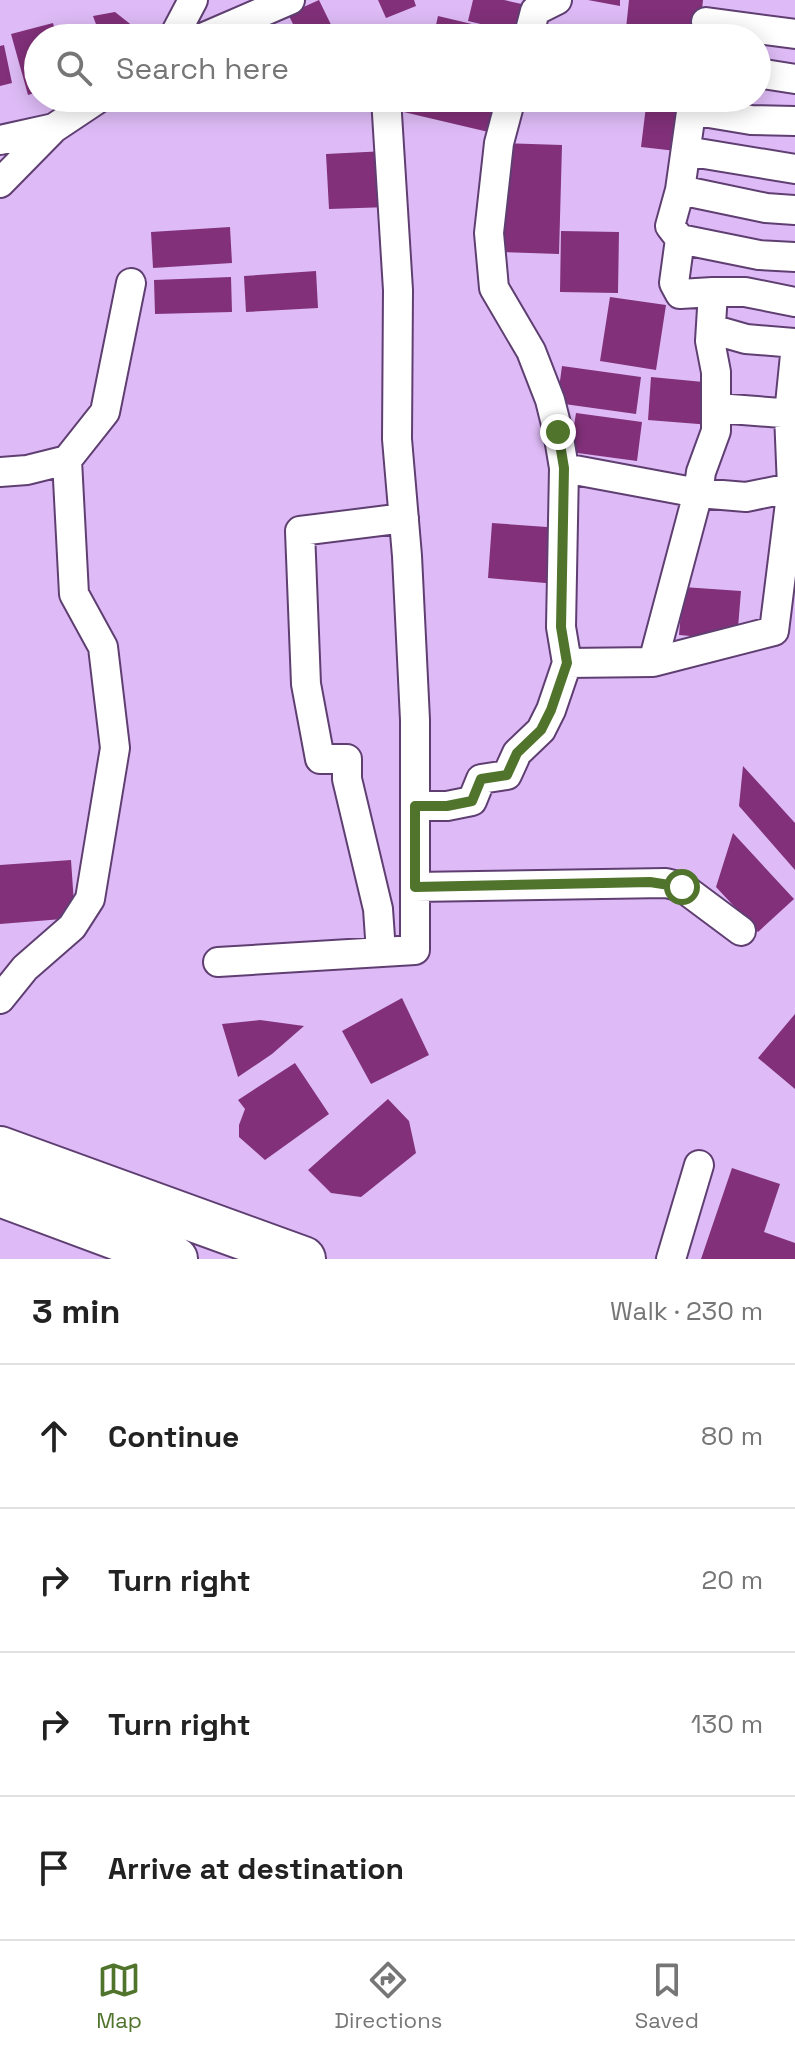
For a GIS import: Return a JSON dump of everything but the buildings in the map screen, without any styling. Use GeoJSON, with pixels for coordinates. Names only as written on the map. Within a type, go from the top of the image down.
{"type":"FeatureCollection","features":[{"type":"Feature","properties":{"kind":"highway"},"geometry":{"type":"LineString","coordinates":[[0,1149],[303,1259]]}},
{"type":"Feature","properties":{"kind":"highway"},"geometry":{"type":"LineString","coordinates":[[0,1194],[175,1259]]}},
{"type":"Feature","properties":{"kind":"street"},"geometry":{"type":"LineString","coordinates":[[180,24],[193,0]]}},
{"type":"Feature","properties":{"kind":"street"},"geometry":{"type":"LineString","coordinates":[[234,24],[290,0]]}},
{"type":"Feature","properties":{"kind":"street"},"geometry":{"type":"LineString","coordinates":[[532,24],[535,11],[557,0]]}},
{"type":"Feature","properties":{"kind":"street"},"geometry":{"type":"LineString","coordinates":[[706,20],[731,24]]}},
{"type":"Feature","properties":{"kind":"street"},"geometry":{"type":"LineString","coordinates":[[771,30],[795,34]]}},
{"type":"Feature","properties":{"kind":"street"},"geometry":{"type":"LineString","coordinates":[[771,75],[795,79]]}},
{"type":"Feature","properties":{"kind":"street"},"geometry":{"type":"LineString","coordinates":[[0,183],[54,128],[78,112]]}},
{"type":"Feature","properties":{"kind":"street"},"geometry":{"type":"LineString","coordinates":[[218,962],[415,950],[415,705],[397,439],[398,290],[387,112]]}},
{"type":"Feature","properties":{"kind":"street"},"geometry":{"type":"LineString","coordinates":[[415,806],[447,806],[472,801],[481,779],[507,775],[517,753],[541,730],[567,663],[561,627],[564,468],[550,400],[531,351],[494,288],[489,233],[499,143],[507,112]]}},
{"type":"Feature","properties":{"kind":"street"},"geometry":{"type":"LineString","coordinates":[[691,112],[680,190],[670,226],[680,239],[759,255],[795,257]]}},
{"type":"Feature","properties":{"kind":"street"},"geometry":{"type":"LineString","coordinates":[[722,112],[751,120],[795,121]]}},
{"type":"Feature","properties":{"kind":"street"},"geometry":{"type":"LineString","coordinates":[[0,140],[54,128]]}},
{"type":"Feature","properties":{"kind":"street"},"geometry":{"type":"LineString","coordinates":[[686,151],[795,169]]}},
{"type":"Feature","properties":{"kind":"street"},"geometry":{"type":"LineString","coordinates":[[680,190],[766,208],[795,210]]}},
{"type":"Feature","properties":{"kind":"street"},"geometry":{"type":"LineString","coordinates":[[680,239],[674,283],[680,294],[745,292],[795,302]]}},
{"type":"Feature","properties":{"kind":"street"},"geometry":{"type":"LineString","coordinates":[[0,472],[27,470],[67,460],[105,412],[131,283]]}},
{"type":"Feature","properties":{"kind":"street"},"geometry":{"type":"LineString","coordinates":[[653,662],[701,472],[716,431],[716,372],[711,329],[713,292]]}},
{"type":"Feature","properties":{"kind":"street"},"geometry":{"type":"LineString","coordinates":[[711,329],[746,339],[795,343]]}},
{"type":"Feature","properties":{"kind":"street"},"geometry":{"type":"LineString","coordinates":[[567,663],[653,662],[785,628],[794,487],[792,414],[795,355]]}},
{"type":"Feature","properties":{"kind":"street"},"geometry":{"type":"LineString","coordinates":[[717,408],[792,414]]}},
{"type":"Feature","properties":{"kind":"street"},"geometry":{"type":"LineString","coordinates":[[0,999],[25,968],[72,927],[90,899],[115,748],[103,647],[74,594],[67,460]]}},
{"type":"Feature","properties":{"kind":"street"},"geometry":{"type":"LineString","coordinates":[[564,468],[698,493],[746,497],[794,487]]}},
{"type":"Feature","properties":{"kind":"street"},"geometry":{"type":"LineString","coordinates":[[381,952],[378,909],[347,779],[347,759],[320,759],[317,744],[306,684],[300,531],[404,518]]}},
{"type":"Feature","properties":{"kind":"street"},"geometry":{"type":"LineString","coordinates":[[415,887],[666,883],[682,887],[741,931]]}},
{"type":"Feature","properties":{"kind":"street"},"geometry":{"type":"LineString","coordinates":[[671,1259],[699,1165]]}},
{"type":"Feature","properties":{"kind":"route"},"geometry":{"type":"LineString","coordinates":[[558,432],[564,468],[561,627],[567,663],[541,730],[517,753],[507,775],[481,779],[472,801],[447,806],[415,806],[415,887],[650,882],[682,887]]}}]}
